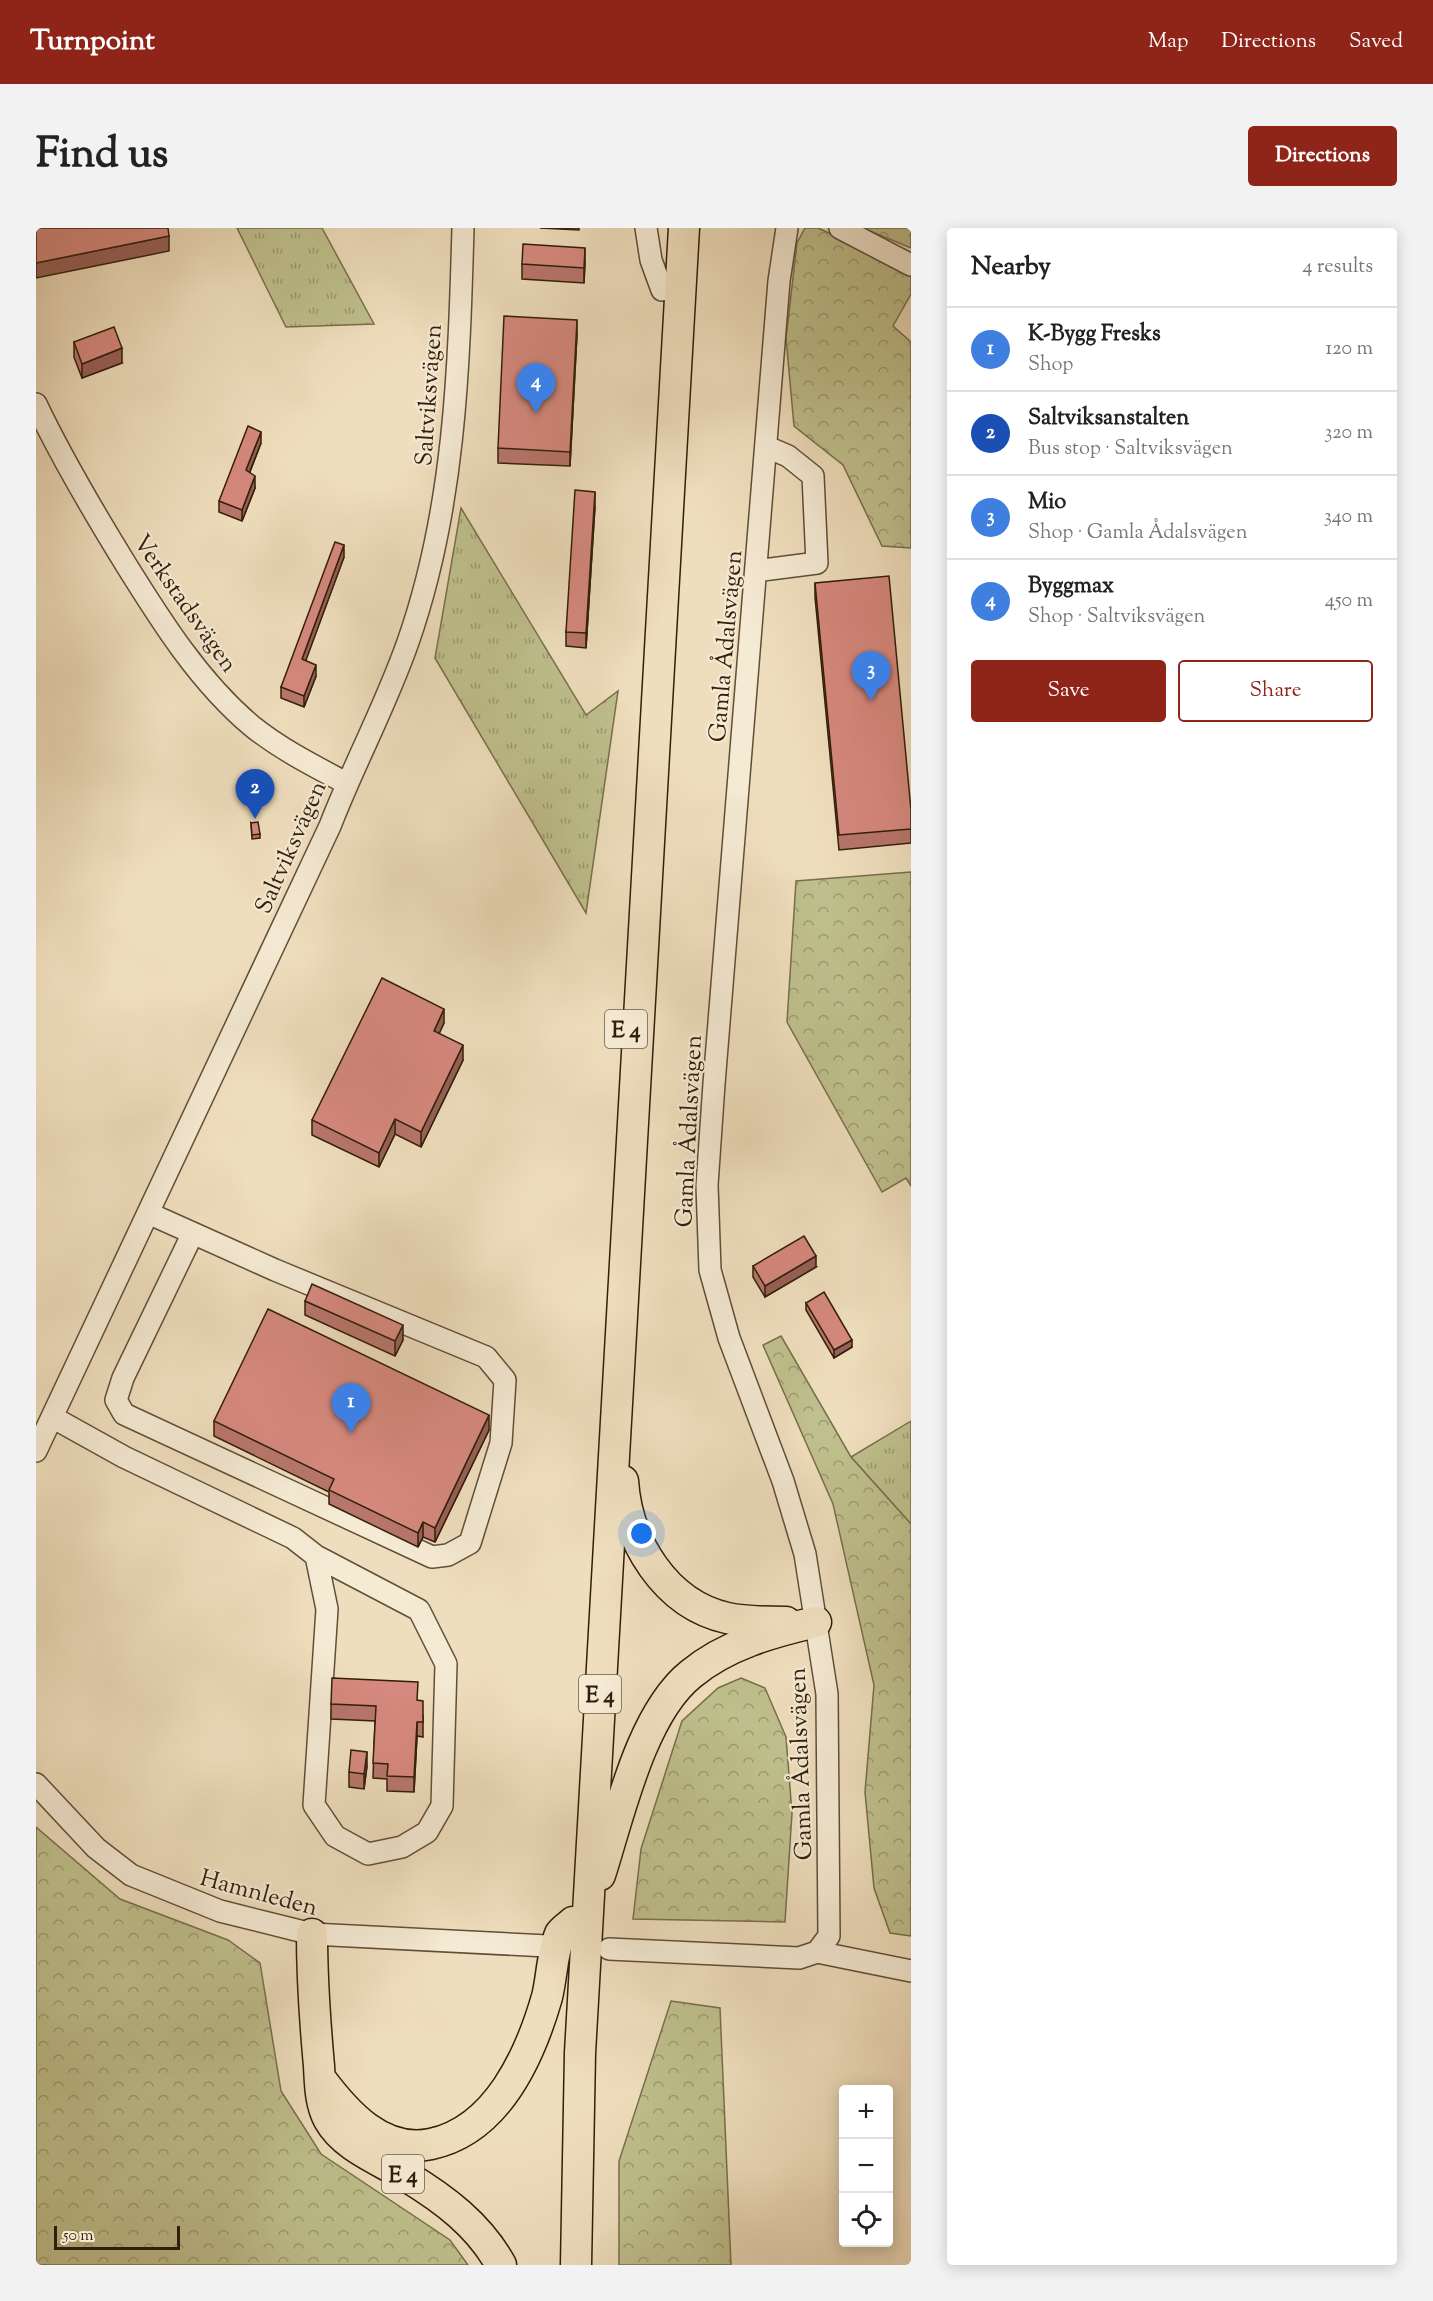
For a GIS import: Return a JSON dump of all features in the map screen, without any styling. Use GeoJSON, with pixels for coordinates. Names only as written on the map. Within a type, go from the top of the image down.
{"type":"FeatureCollection","features":[{"type":"Feature","properties":{"kind":"highway","name":"E 4"},"geometry":{"type":"LineString","coordinates":[[576,2265],[580,1925],[648,638],[664,228]]}},
{"type":"Feature","properties":{"kind":"highway","name":"E 4"},"geometry":{"type":"LineString","coordinates":[[555,2265],[613,1461],[684,228]]}},
{"type":"Feature","properties":{"kind":"highway","name":"E 4"},"geometry":{"type":"LineString","coordinates":[[613,1461],[623,1482],[624,1502],[638,1543],[651,1564],[680,1595],[725,1618],[756,1622],[816,1622]]}},
{"type":"Feature","properties":{"kind":"highway","name":"E 4"},"geometry":{"type":"LineString","coordinates":[[320,2078],[344,2110],[382,2138],[425,2145],[449,2140],[468,2130],[486,2116],[500,2099],[527,2048],[546,1998],[560,1933],[580,1925],[592,1901],[629,1782],[650,1732],[667,1702],[689,1675],[712,1659],[737,1646],[780,1630],[816,1622]]}},
{"type":"Feature","properties":{"kind":"highway","name":"E 4"},"geometry":{"type":"LineString","coordinates":[[312,1934],[312,1978],[320,2078],[323,2106],[329,2121],[340,2134],[454,2209],[490,2245],[501,2265]]}},
{"type":"Feature","properties":{"kind":"street","name":"Saltviksvägen"},"geometry":{"type":"LineString","coordinates":[[36,1451],[330,826],[346,783],[376,724],[408,642],[445,498],[456,392],[463,228]]}},
{"type":"Feature","properties":{"kind":"street"},"geometry":{"type":"LineString","coordinates":[[646,228],[651,260],[662,290]]}},
{"type":"Feature","properties":{"kind":"street","name":"Gamla Ådalsvägen"},"geometry":{"type":"LineString","coordinates":[[787,228],[779,281],[714,1084],[706,1228],[710,1270],[729,1338],[783,1481],[805,1554],[816,1622],[827,1694],[830,1908],[829,1936],[817,1952]]}},
{"type":"Feature","properties":{"kind":"street"},"geometry":{"type":"LineString","coordinates":[[840,228],[911,265]]}},
{"type":"Feature","properties":{"kind":"street","name":"Verkstadsvägen"},"geometry":{"type":"LineString","coordinates":[[36,404],[106,532],[143,592],[195,665],[229,705],[252,726],[285,750],[346,783]]}},
{"type":"Feature","properties":{"kind":"street"},"geometry":{"type":"LineString","coordinates":[[756,571],[817,563],[813,476],[788,456],[766,447]]}},
{"type":"Feature","properties":{"kind":"street"},"geometry":{"type":"LineString","coordinates":[[148,1213],[192,1234],[486,1357],[505,1380],[501,1443],[470,1543],[448,1556],[432,1557],[124,1414],[116,1400],[123,1378],[192,1234]]}},
{"type":"Feature","properties":{"kind":"street"},"geometry":{"type":"LineString","coordinates":[[52,1417],[124,1457],[293,1538],[316,1556],[418,1610],[446,1664],[442,1806],[427,1832],[402,1847],[368,1854],[335,1836],[314,1805],[327,1609],[316,1556]]}},
{"type":"Feature","properties":{"kind":"street","name":"Hamnleden"},"geometry":{"type":"LineString","coordinates":[[36,1784],[96,1848],[140,1880],[220,1911],[312,1934],[547,1946]]}},
{"type":"Feature","properties":{"kind":"street"},"geometry":{"type":"LineString","coordinates":[[609,1949],[778,1958],[799,1958],[817,1952],[911,1971]]}},
{"type":"Feature","properties":{"kind":"green space"},"geometry":{"type":"Polygon","coordinates":[[[237,228],[322,228],[374,324],[286,327],[237,228]]]}},
{"type":"Feature","properties":{"kind":"green space"},"geometry":{"type":"Polygon","coordinates":[[[805,228],[818,228],[911,270],[911,294],[893,326],[911,342],[911,548],[882,546],[843,465],[794,426],[786,338],[797,243],[805,228]]]}},
{"type":"Feature","properties":{"kind":"green space"},"geometry":{"type":"Polygon","coordinates":[[[863,228],[911,228],[911,248],[863,228]]]}},
{"type":"Feature","properties":{"kind":"green space"},"geometry":{"type":"Polygon","coordinates":[[[461,508],[586,715],[618,691],[586,913],[435,658],[461,508]]]}},
{"type":"Feature","properties":{"kind":"green space"},"geometry":{"type":"Polygon","coordinates":[[[911,872],[911,1186],[906,1178],[882,1192],[787,1022],[796,881],[911,872]]]}},
{"type":"Feature","properties":{"kind":"green space"},"geometry":{"type":"Polygon","coordinates":[[[781,1336],[851,1457],[911,1524],[911,1936],[890,1933],[874,1888],[865,1792],[874,1685],[833,1504],[763,1345],[781,1336]]]}},
{"type":"Feature","properties":{"kind":"green space"},"geometry":{"type":"Polygon","coordinates":[[[911,1421],[911,1524],[851,1457],[911,1421]]]}},
{"type":"Feature","properties":{"kind":"green space"},"geometry":{"type":"Polygon","coordinates":[[[741,1678],[765,1688],[786,1737],[792,1813],[785,1922],[633,1919],[641,1849],[682,1721],[718,1688],[741,1678]]]}},
{"type":"Feature","properties":{"kind":"green space"},"geometry":{"type":"Polygon","coordinates":[[[36,1827],[120,1899],[228,1940],[260,1963],[281,2091],[321,2154],[450,2240],[468,2265],[36,2265],[36,1827]]]}},
{"type":"Feature","properties":{"kind":"green space"},"geometry":{"type":"Polygon","coordinates":[[[671,2001],[720,2008],[731,2265],[619,2265],[619,2161],[671,2001]]]}},
{"type":"Feature","properties":{"kind":"building"},"geometry":{"type":"Polygon","coordinates":[[[36,228],[168,228],[169,236],[36,263],[36,228]]]}},
{"type":"Feature","properties":{"kind":"building"},"geometry":{"type":"Polygon","coordinates":[[[523,244],[585,248],[584,268],[522,264],[523,244]]]}},
{"type":"Feature","properties":{"kind":"building"},"geometry":{"type":"Polygon","coordinates":[[[504,316],[577,320],[570,452],[498,448],[504,316]]]}},
{"type":"Feature","properties":{"kind":"building"},"geometry":{"type":"Polygon","coordinates":[[[114,327],[122,348],[82,364],[74,342],[114,327]]]}},
{"type":"Feature","properties":{"kind":"building"},"geometry":{"type":"Polygon","coordinates":[[[248,426],[261,432],[246,470],[255,476],[242,510],[219,501],[248,426]]]}},
{"type":"Feature","properties":{"kind":"building"},"geometry":{"type":"Polygon","coordinates":[[[575,490],[595,492],[586,633],[566,632],[575,490]]]}},
{"type":"Feature","properties":{"kind":"building"},"geometry":{"type":"Polygon","coordinates":[[[335,542],[344,545],[302,659],[316,665],[304,696],[281,687],[335,542]]]}},
{"type":"Feature","properties":{"kind":"building"},"geometry":{"type":"Polygon","coordinates":[[[889,576],[911,829],[839,835],[815,583],[889,576]]]}},
{"type":"Feature","properties":{"kind":"building"},"geometry":{"type":"Polygon","coordinates":[[[258,822],[260,834],[252,835],[251,823],[258,822]]]}},
{"type":"Feature","properties":{"kind":"building"},"geometry":{"type":"Polygon","coordinates":[[[382,978],[444,1009],[434,1031],[463,1045],[421,1132],[395,1119],[379,1153],[312,1120],[382,978]]]}},
{"type":"Feature","properties":{"kind":"building"},"geometry":{"type":"Polygon","coordinates":[[[804,1236],[816,1256],[765,1286],[753,1266],[804,1236]]]}},
{"type":"Feature","properties":{"kind":"building"},"geometry":{"type":"Polygon","coordinates":[[[312,1284],[403,1325],[395,1341],[305,1301],[312,1284]]]}},
{"type":"Feature","properties":{"kind":"building"},"geometry":{"type":"Polygon","coordinates":[[[824,1292],[852,1340],[834,1350],[806,1303],[824,1292]]]}},
{"type":"Feature","properties":{"kind":"building"},"geometry":{"type":"Polygon","coordinates":[[[268,1309],[489,1415],[435,1528],[423,1522],[418,1533],[329,1490],[334,1479],[214,1421],[268,1309]]]}},
{"type":"Feature","properties":{"kind":"building"},"geometry":{"type":"Polygon","coordinates":[[[332,1678],[418,1682],[417,1700],[423,1701],[423,1722],[417,1722],[414,1777],[387,1776],[388,1764],[373,1763],[376,1706],[331,1704],[332,1678]]]}},
{"type":"Feature","properties":{"kind":"building"},"geometry":{"type":"Polygon","coordinates":[[[351,1750],[367,1752],[364,1774],[349,1772],[351,1750]]]}},
{"type":"Feature","properties":{"kind":"place","name":"Byggmax"},"geometry":{"type":"Point","coordinates":[536,413]}},
{"type":"Feature","properties":{"kind":"place","name":"Mio"},"geometry":{"type":"Point","coordinates":[871,701]}},
{"type":"Feature","properties":{"kind":"place","name":"Saltviksanstalten"},"geometry":{"type":"Point","coordinates":[255,819]}},
{"type":"Feature","properties":{"kind":"place","name":"K-Bygg Fresks"},"geometry":{"type":"Point","coordinates":[351,1433]}}]}
